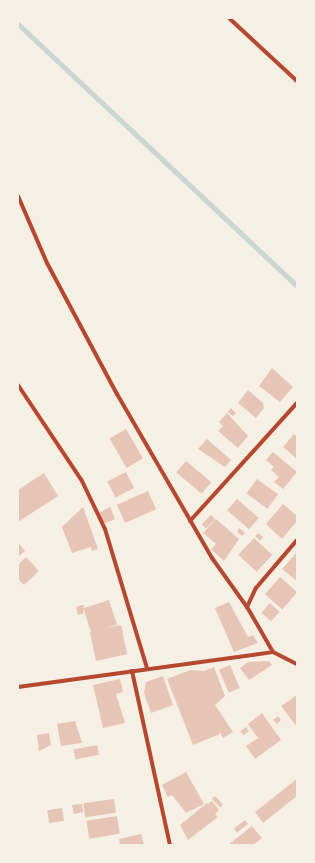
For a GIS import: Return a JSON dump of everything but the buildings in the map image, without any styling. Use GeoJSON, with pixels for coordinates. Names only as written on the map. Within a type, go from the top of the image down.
{"type":"FeatureCollection","features":[{"type":"Feature","properties":{"kind":"street"},"geometry":{"type":"LineString","coordinates":[[229,18],[297,81]]}},
{"type":"Feature","properties":{"kind":"street"},"geometry":{"type":"LineString","coordinates":[[18,196],[47,263],[117,394],[190,521],[247,607],[273,652],[297,664]]}},
{"type":"Feature","properties":{"kind":"street"},"geometry":{"type":"LineString","coordinates":[[18,385],[82,481],[105,529],[147,668]]}},
{"type":"Feature","properties":{"kind":"street"},"geometry":{"type":"LineString","coordinates":[[190,521],[297,403]]}},
{"type":"Feature","properties":{"kind":"street"},"geometry":{"type":"LineString","coordinates":[[247,607],[256,588],[297,540]]}},
{"type":"Feature","properties":{"kind":"street"},"geometry":{"type":"LineString","coordinates":[[18,687],[147,668],[273,652]]}},
{"type":"Feature","properties":{"kind":"street"},"geometry":{"type":"LineString","coordinates":[[132,671],[170,845]]}},
{"type":"Feature","properties":{"kind":"waterway"},"geometry":{"type":"LineString","coordinates":[[18,24],[297,286]]}}]}
